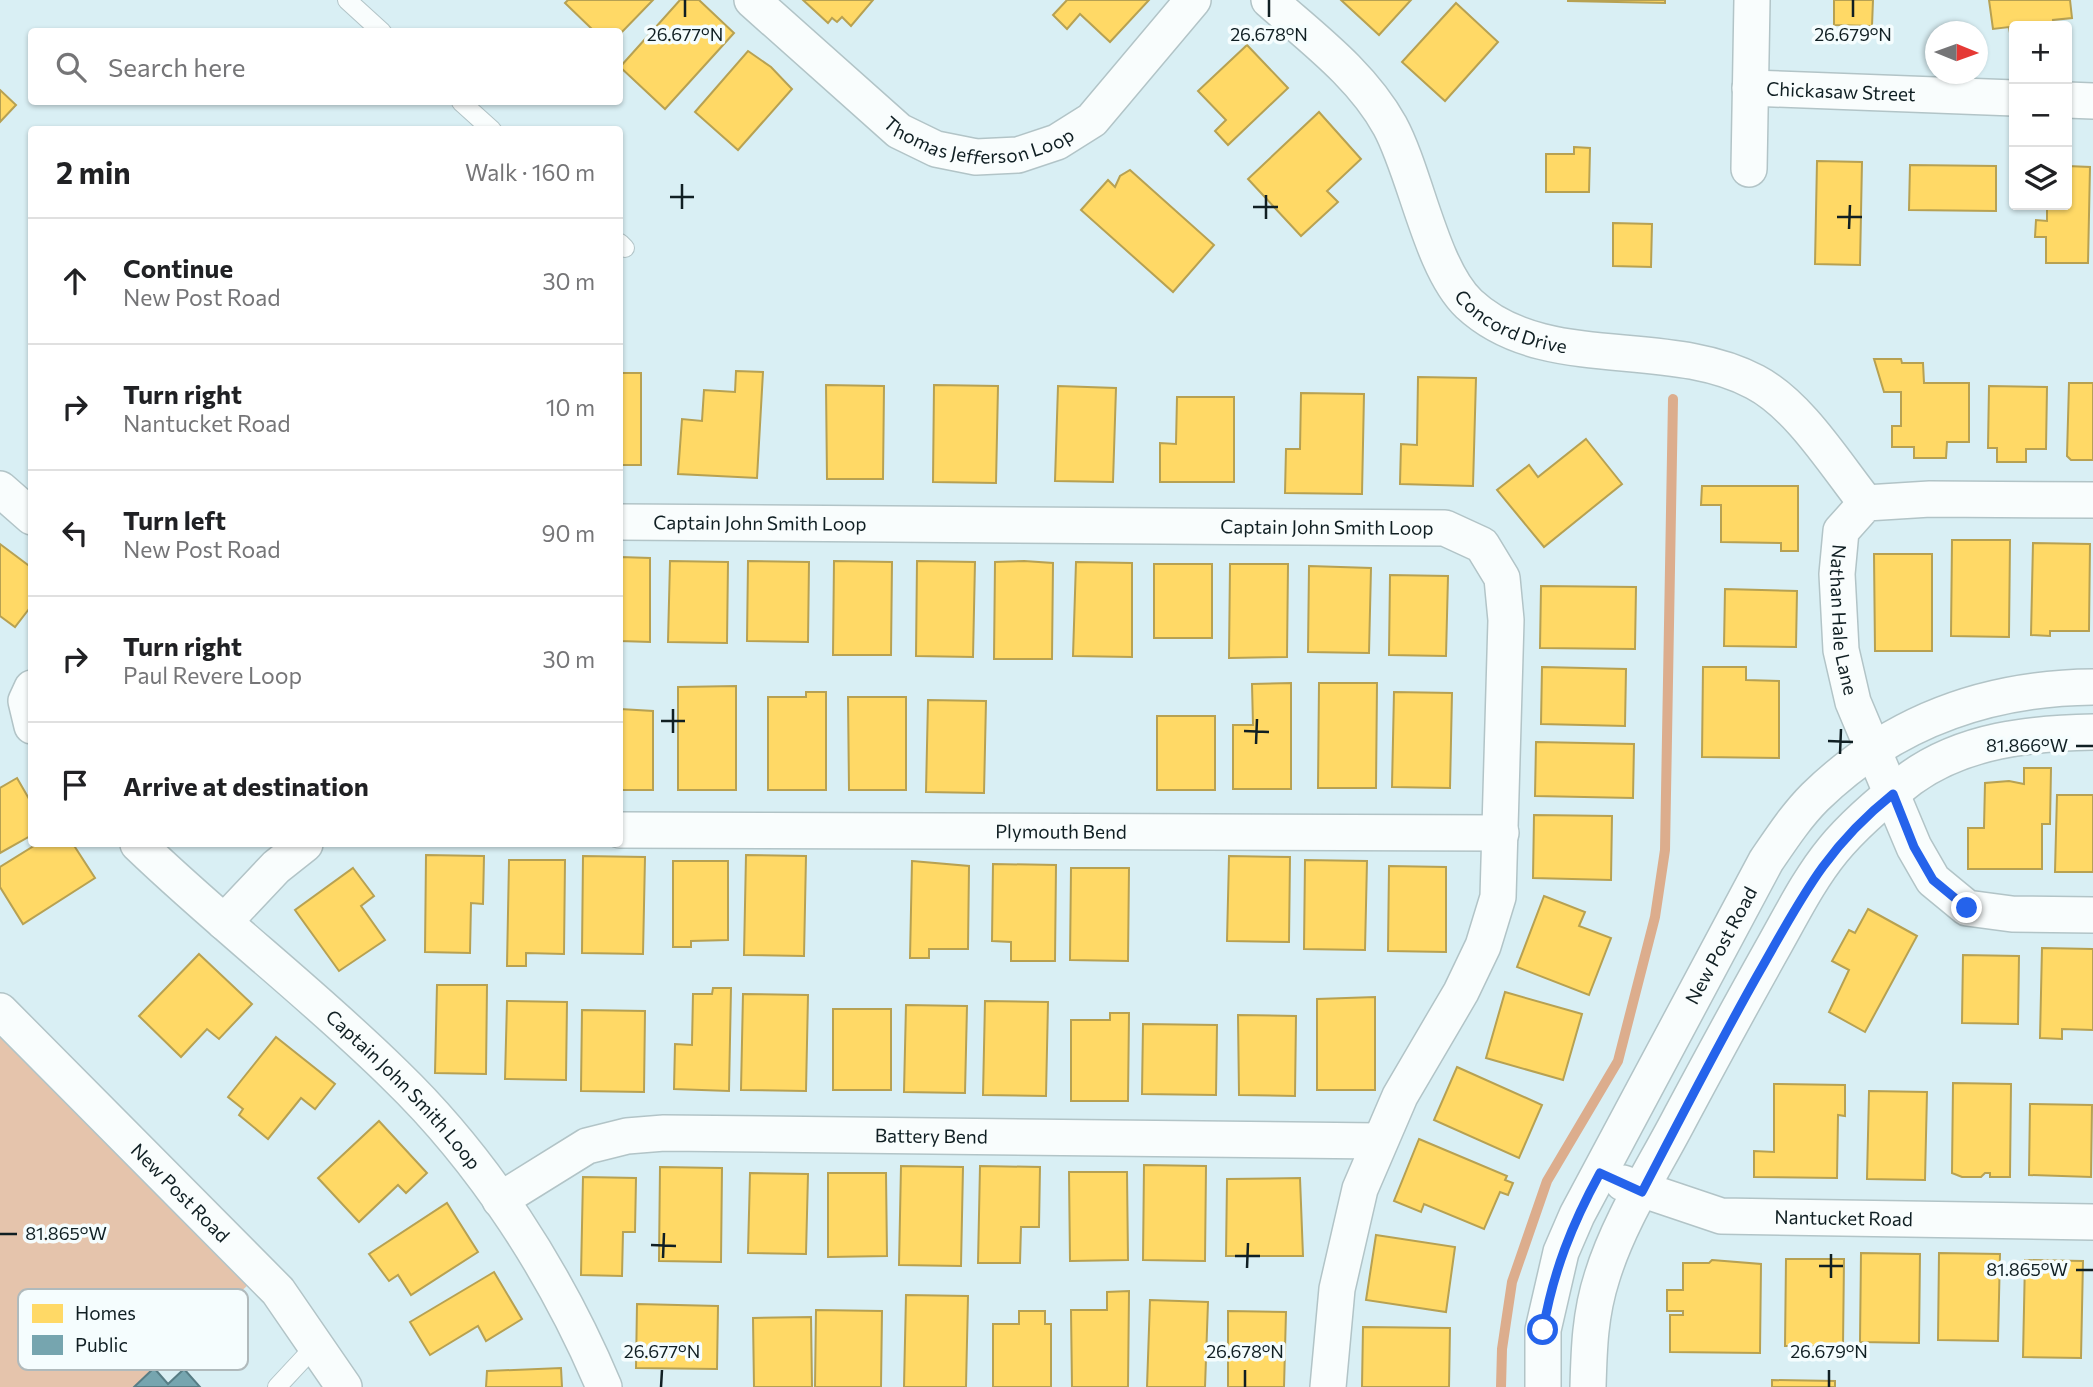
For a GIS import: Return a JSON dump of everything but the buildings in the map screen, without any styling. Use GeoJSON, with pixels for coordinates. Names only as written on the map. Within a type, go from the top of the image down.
{"type":"FeatureCollection","features":[{"type":"Feature","properties":{"kind":"street","name":"Thomas Jefferson Loop"},"geometry":{"type":"LineString","coordinates":[[752,0],[899,131],[936,149],[976,157],[1018,155],[1057,142],[1092,120],[1194,0]]}},
{"type":"Feature","properties":{"kind":"street","name":"Concord Drive"},"geometry":{"type":"LineString","coordinates":[[1269,0],[1336,60],[1372,99],[1390,126],[1444,266],[1467,302],[1500,329],[1541,342],[1684,359],[1722,367],[1757,383],[1788,406],[1866,503]]}},
{"type":"Feature","properties":{"kind":"street"},"geometry":{"type":"LineString","coordinates":[[1749,169],[1752,0]]}},
{"type":"Feature","properties":{"kind":"street","name":"Chickasaw Street"},"geometry":{"type":"LineString","coordinates":[[1750,88],[2009,98]]}},
{"type":"Feature","properties":{"kind":"street"},"geometry":{"type":"LineString","coordinates":[[2072,100],[2093,101]]}},
{"type":"Feature","properties":{"kind":"street"},"geometry":{"type":"LineString","coordinates":[[0,489],[28,514]]}},
{"type":"Feature","properties":{"kind":"street"},"geometry":{"type":"LineString","coordinates":[[1866,503],[1930,499],[2093,500]]}},
{"type":"Feature","properties":{"kind":"street","name":"Nathan Hale Lane"},"geometry":{"type":"LineString","coordinates":[[1866,503],[1841,531],[1837,612],[1841,650],[1853,702],[1914,847],[1933,880],[1967,908],[2012,915],[2093,915]]}},
{"type":"Feature","properties":{"kind":"street","name":"Captain John Smith Loop"},"geometry":{"type":"LineString","coordinates":[[623,522],[1445,528],[1482,545],[1502,578],[1506,620],[1498,897],[1483,946],[1461,992],[1378,1140],[1346,1238],[1337,1289],[1328,1387]]}},
{"type":"Feature","properties":{"kind":"street","name":"New Post Road"},"geometry":{"type":"LineString","coordinates":[[1543,1387],[1543,1330],[1550,1290],[1566,1240],[1766,861],[1814,798],[1875,751],[1934,716],[1971,703],[2047,687],[2093,687]]}},
{"type":"Feature","properties":{"kind":"street"},"geometry":{"type":"LineString","coordinates":[[1588,1387],[1590,1324],[1602,1276],[1642,1192],[1731,1021],[1815,874],[1866,816],[1913,777],[1982,745],[2042,732],[2093,732]]}},
{"type":"Feature","properties":{"kind":"street","name":"Plymouth Bend"},"geometry":{"type":"LineString","coordinates":[[623,830],[1501,833]]}},
{"type":"Feature","properties":{"kind":"street","name":"Captain John Smith Loop"},"geometry":{"type":"LineString","coordinates":[[141,847],[396,1076],[430,1111],[500,1200],[553,1287],[604,1387]]}},
{"type":"Feature","properties":{"kind":"street"},"geometry":{"type":"LineString","coordinates":[[224,922],[276,867],[301,847]]}},
{"type":"Feature","properties":{"kind":"street","name":"New Post Road"},"geometry":{"type":"LineString","coordinates":[[0,1012],[278,1291],[317,1344],[344,1387]]}},
{"type":"Feature","properties":{"kind":"street","name":"Battery Bend"},"geometry":{"type":"LineString","coordinates":[[500,1200],[587,1146],[640,1135],[1378,1140]]}},
{"type":"Feature","properties":{"kind":"street","name":"Nantucket Road"},"geometry":{"type":"LineString","coordinates":[[1600,1173],[1642,1192],[1720,1216],[2093,1222]]}},
{"type":"Feature","properties":{"kind":"lane"},"geometry":{"type":"LineString","coordinates":[[347,0],[378,28]]}},
{"type":"Feature","properties":{"kind":"lane"},"geometry":{"type":"LineString","coordinates":[[464,105],[488,126]]}},
{"type":"Feature","properties":{"kind":"lane"},"geometry":{"type":"LineString","coordinates":[[277,1387],[317,1344]]}},
{"type":"Feature","properties":{"kind":"shaded area"},"geometry":{"type":"Polygon","coordinates":[[[0,1013],[271,1263],[244,1289],[18,1289],[18,1370],[159,1370],[141,1387],[0,1387],[0,1013]]]}},
{"type":"Feature","properties":{"kind":"waterway"},"geometry":{"type":"LineString","coordinates":[[1501,1387],[1502,1349],[1512,1282],[1547,1181],[1618,1061],[1655,917],[1665,850],[1673,399]]}},
{"type":"Feature","properties":{"kind":"route"},"geometry":{"type":"LineString","coordinates":[[1543,1330],[1550,1290],[1561,1252],[1600,1173],[1642,1192],[1731,1021],[1815,874],[1834,848],[1866,816],[1893,794],[1914,847],[1933,880],[1967,908]]}}]}
